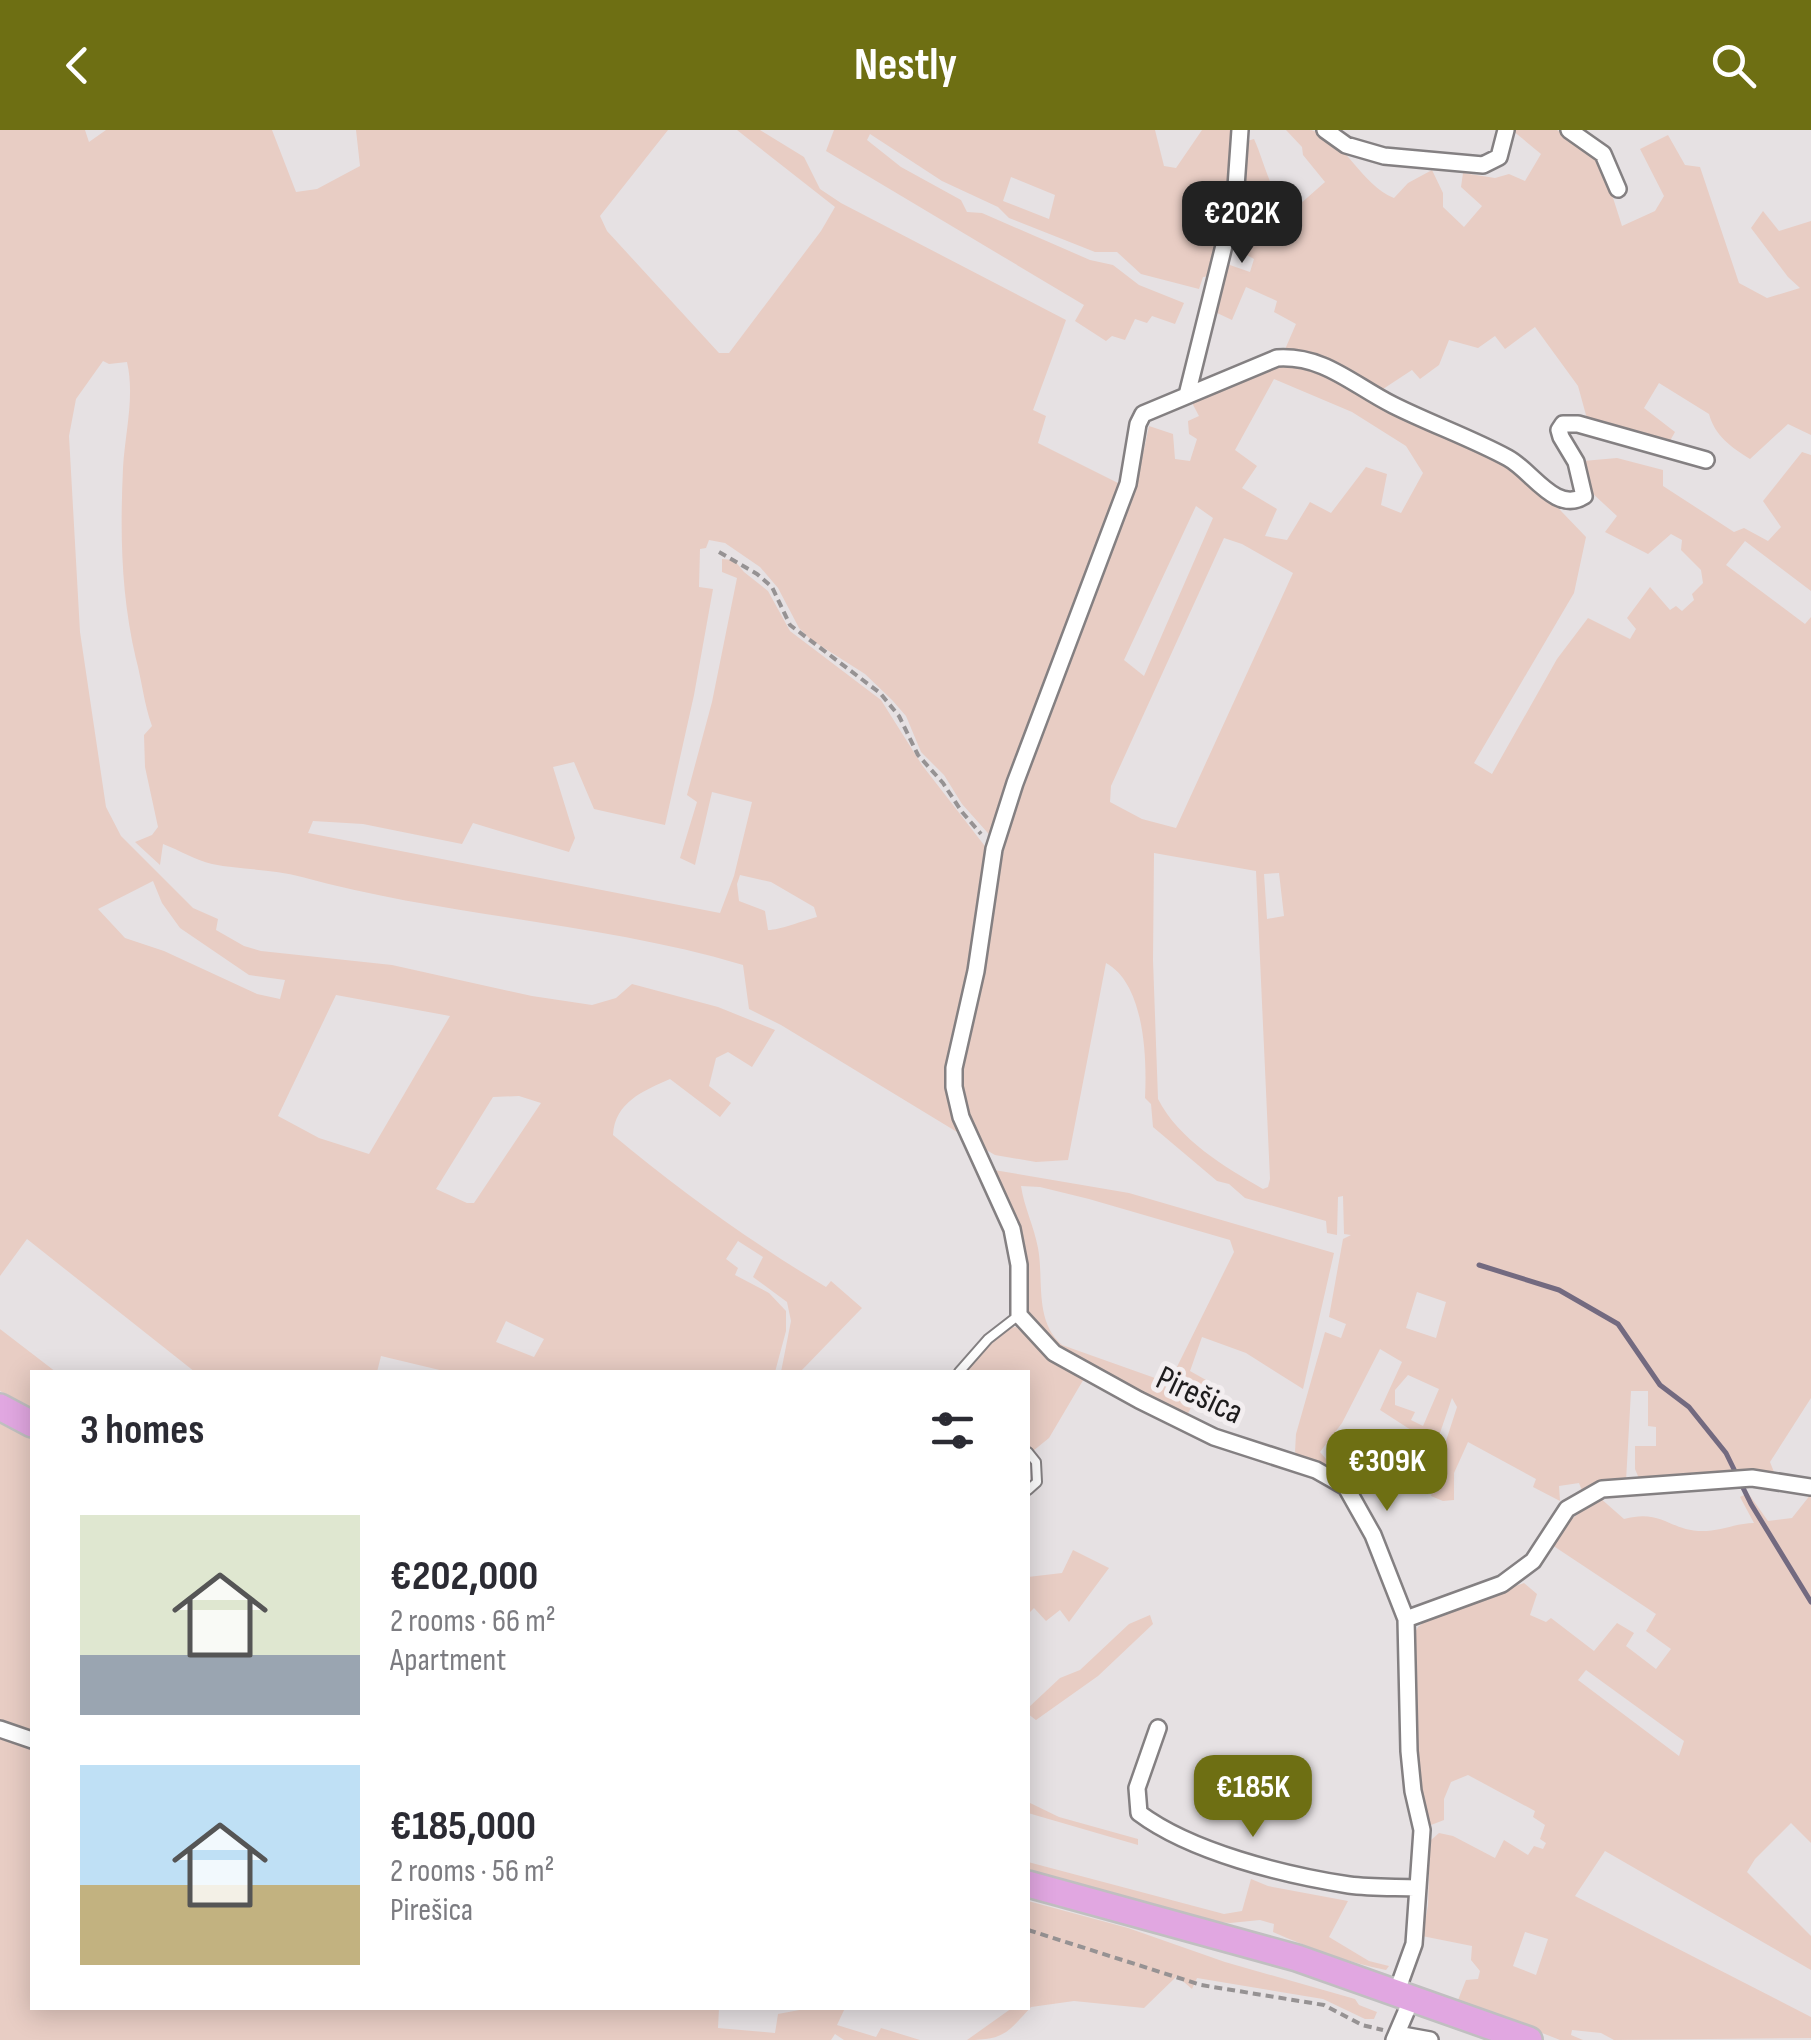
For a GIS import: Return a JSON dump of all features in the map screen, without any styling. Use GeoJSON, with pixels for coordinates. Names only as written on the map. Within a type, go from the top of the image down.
{"type":"FeatureCollection","features":[{"type":"Feature","properties":{"kind":"main road"},"geometry":{"type":"LineString","coordinates":[[0,1407],[30,1423]]}},
{"type":"Feature","properties":{"kind":"main road"},"geometry":{"type":"LineString","coordinates":[[1030,1885],[1296,1958],[1529,2040]]}},
{"type":"Feature","properties":{"kind":"street"},"geometry":{"type":"LineString","coordinates":[[1187,396],[1234,201],[1240,130]]}},
{"type":"Feature","properties":{"kind":"street"},"geometry":{"type":"LineString","coordinates":[[1326,130],[1346,144],[1384,156],[1483,165],[1499,156],[1506,130]]}},
{"type":"Feature","properties":{"kind":"street"},"geometry":{"type":"LineString","coordinates":[[1568,130],[1603,154],[1618,189]]}},
{"type":"Feature","properties":{"kind":"street"},"geometry":{"type":"LineString","coordinates":[[1019,1314],[1019,1265],[1012,1229],[960,1117],[954,1068],[976,971],[994,849],[1128,484],[1142,414],[1277,358],[1312,360],[1344,374],[1388,402],[1508,458],[1562,501],[1574,502],[1584,496],[1576,462],[1560,438],[1564,424],[1578,424],[1706,460]]}},
{"type":"Feature","properties":{"kind":"street","name":"Pirešica"},"geometry":{"type":"LineString","coordinates":[[1019,1314],[1054,1354],[1139,1400],[1214,1437],[1316,1470],[1346,1486],[1392,1576],[1406,1619],[1412,1792],[1422,1830],[1414,1944],[1395,2037]]}},
{"type":"Feature","properties":{"kind":"street"},"geometry":{"type":"LineString","coordinates":[[1406,1619],[1502,1584],[1533,1561],[1567,1509],[1602,1489],[1752,1478],[1811,1487]]}},
{"type":"Feature","properties":{"kind":"street"},"geometry":{"type":"LineString","coordinates":[[1158,1728],[1143,1766],[1138,1800],[1140,1813],[1167,1834],[1248,1862],[1350,1886],[1418,1888]]}},
{"type":"Feature","properties":{"kind":"street"},"geometry":{"type":"LineString","coordinates":[[0,1730],[30,1739]]}},
{"type":"Feature","properties":{"kind":"street"},"geometry":{"type":"LineString","coordinates":[[1395,2037],[1430,2040]]}},
{"type":"Feature","properties":{"kind":"lane"},"geometry":{"type":"LineString","coordinates":[[962,1370],[988,1339],[1019,1314]]}},
{"type":"Feature","properties":{"kind":"lane"},"geometry":{"type":"LineString","coordinates":[[1030,1454],[1036,1462],[1038,1482],[1030,1488]]}},
{"type":"Feature","properties":{"kind":"path"},"geometry":{"type":"LineString","coordinates":[[719,552],[772,587],[790,625],[880,693],[898,716],[918,755],[994,849]]}},
{"type":"Feature","properties":{"kind":"path"},"geometry":{"type":"LineString","coordinates":[[1030,1931],[1201,1985],[1324,2006],[1395,2037]]}},
{"type":"Feature","properties":{"kind":"shaded area"},"geometry":{"type":"Polygon","coordinates":[[[0,130],[85,130],[89,142],[106,130],[272,130],[296,192],[317,189],[360,166],[356,130],[668,130],[600,216],[607,231],[719,353],[729,353],[835,207],[737,130],[760,130],[804,157],[820,189],[841,203],[1066,320],[1033,410],[1046,416],[1038,443],[1124,486],[995,841],[921,752],[906,716],[892,700],[865,674],[799,628],[778,588],[760,567],[725,543],[709,540],[706,548],[700,549],[699,587],[713,589],[665,825],[594,809],[574,762],[553,767],[575,838],[569,852],[473,823],[462,844],[363,824],[313,821],[308,833],[720,913],[734,876],[752,802],[712,792],[695,865],[680,858],[697,802],[687,795],[712,702],[737,578],[722,572],[722,559],[734,560],[768,591],[790,631],[881,700],[922,765],[991,854],[950,1098],[957,1132],[749,1009],[743,965],[634,939],[412,902],[291,874],[212,864],[163,844],[160,865],[135,842],[152,835],[158,827],[145,767],[144,735],[152,726],[131,635],[123,564],[122,493],[130,401],[127,362],[103,361],[76,399],[69,436],[80,632],[106,807],[121,836],[193,908],[218,919],[216,930],[244,946],[392,965],[592,1005],[616,998],[632,984],[718,1007],[775,1030],[752,1067],[728,1052],[716,1058],[709,1086],[731,1103],[720,1117],[670,1079],[632,1099],[619,1114],[613,1135],[743,1234],[826,1287],[831,1281],[862,1308],[802,1370],[781,1370],[791,1321],[787,1302],[753,1277],[763,1257],[738,1241],[726,1259],[738,1268],[735,1275],[769,1293],[786,1311],[786,1331],[776,1370],[440,1370],[381,1356],[378,1370],[192,1370],[27,1239],[0,1276],[0,130]],[[740,875],[739,901],[765,911],[768,930],[817,917],[814,907],[771,882],[740,875]],[[153,881],[98,909],[125,938],[164,951],[257,994],[280,999],[285,980],[249,975],[180,928],[162,903],[153,881]],[[336,995],[278,1116],[319,1138],[369,1154],[450,1016],[336,995]],[[519,1096],[493,1097],[436,1189],[467,1203],[474,1203],[541,1103],[519,1096]],[[506,1321],[496,1342],[534,1357],[544,1339],[506,1321]]]}},
{"type":"Feature","properties":{"kind":"shaded area"},"geometry":{"type":"Polygon","coordinates":[[[834,130],[1155,130],[1164,166],[1176,168],[1202,130],[1233,130],[1232,192],[1212,276],[1203,277],[1199,289],[1141,274],[1117,252],[1095,252],[1009,218],[998,207],[942,181],[870,134],[867,140],[901,167],[961,200],[967,212],[982,213],[1090,260],[1113,265],[1139,285],[1184,303],[1175,324],[1152,316],[1147,323],[1135,319],[1125,340],[1112,336],[1106,341],[1075,321],[1084,305],[826,151],[834,130]],[[1011,177],[1003,201],[1049,219],[1055,195],[1011,177]]]}},
{"type":"Feature","properties":{"kind":"shaded area"},"geometry":{"type":"Polygon","coordinates":[[[1286,130],[1311,130],[1323,135],[1382,192],[1394,198],[1408,183],[1432,170],[1443,193],[1443,207],[1464,227],[1482,206],[1461,187],[1463,173],[1495,178],[1509,174],[1525,181],[1541,154],[1512,130],[1557,130],[1600,157],[1622,226],[1655,211],[1664,196],[1640,149],[1668,135],[1685,165],[1700,167],[1739,283],[1767,298],[1800,288],[1751,228],[1763,211],[1779,231],[1811,221],[1811,435],[1788,424],[1750,459],[1720,435],[1709,414],[1659,383],[1644,408],[1675,432],[1667,446],[1589,426],[1578,386],[1535,327],[1505,349],[1495,336],[1478,348],[1449,340],[1439,365],[1420,379],[1412,370],[1380,391],[1283,354],[1296,324],[1274,312],[1277,301],[1246,287],[1232,320],[1215,312],[1227,264],[1250,272],[1254,259],[1232,247],[1244,176],[1244,142],[1254,139],[1271,183],[1285,205],[1294,201],[1299,205],[1325,182],[1286,130]]]}},
{"type":"Feature","properties":{"kind":"shaded area"},"geometry":{"type":"Polygon","coordinates":[[[1282,363],[1309,366],[1514,462],[1586,537],[1574,593],[1474,763],[1492,774],[1557,659],[1588,618],[1630,639],[1636,629],[1627,618],[1650,587],[1670,610],[1676,606],[1682,611],[1703,583],[1701,570],[1681,550],[1682,540],[1671,534],[1648,554],[1605,532],[1617,516],[1591,492],[1583,461],[1617,458],[1663,470],[1663,486],[1734,532],[1744,528],[1768,541],[1781,527],[1763,501],[1802,452],[1811,455],[1811,591],[1745,541],[1726,565],[1805,624],[1811,617],[1811,1398],[1770,1462],[1774,1472],[1640,1481],[1635,1469],[1635,1446],[1656,1446],[1656,1427],[1648,1426],[1648,1391],[1631,1391],[1626,1481],[1583,1493],[1579,1483],[1559,1486],[1560,1501],[1533,1487],[1536,1479],[1468,1442],[1454,1473],[1454,1500],[1443,1501],[1431,1496],[1457,1407],[1452,1398],[1422,1485],[1390,1463],[1407,1442],[1419,1450],[1425,1439],[1380,1410],[1402,1362],[1380,1349],[1342,1423],[1320,1452],[1326,1464],[1300,1459],[1295,1452],[1296,1434],[1325,1332],[1341,1338],[1346,1324],[1329,1317],[1343,1239],[1351,1235],[1344,1234],[1343,1196],[1338,1197],[1337,1235],[1327,1233],[1326,1221],[1245,1198],[1229,1184],[1217,1181],[1153,1127],[1151,1104],[1145,1098],[1144,1044],[1136,1005],[1119,973],[1106,963],[1068,1160],[1036,1162],[995,1155],[981,1147],[961,1101],[959,1070],[976,1006],[992,900],[1012,817],[1136,486],[1149,426],[1173,434],[1175,459],[1190,461],[1197,439],[1189,434],[1188,421],[1199,416],[1191,401],[1282,363]],[[1274,379],[1235,450],[1257,466],[1242,488],[1277,509],[1265,536],[1287,540],[1310,502],[1331,513],[1366,467],[1387,474],[1381,505],[1401,513],[1423,473],[1406,446],[1352,412],[1274,379]],[[1196,506],[1124,660],[1144,676],[1213,518],[1196,506]],[[1224,538],[1111,786],[1110,802],[1142,819],[1176,828],[1293,573],[1224,538]],[[1154,853],[1158,1099],[1190,1140],[1263,1189],[1268,1187],[1256,871],[1154,853]],[[1279,873],[1264,874],[1267,919],[1284,916],[1279,873]],[[1417,1292],[1406,1328],[1436,1338],[1446,1302],[1417,1292]],[[1408,1375],[1395,1390],[1395,1405],[1415,1412],[1411,1420],[1423,1426],[1439,1389],[1408,1375]]]}},
{"type":"Feature","properties":{"kind":"shaded area"},"geometry":{"type":"Polygon","coordinates":[[[994,1170],[1129,1193],[1334,1253],[1303,1389],[1246,1353],[1202,1337],[1190,1371],[1206,1380],[1186,1417],[1051,1344],[1033,1324],[1025,1306],[994,1170]],[[1021,1186],[1038,1248],[1044,1312],[1053,1335],[1062,1345],[1169,1383],[1234,1252],[1230,1240],[1040,1187],[1021,1186]]]}},
{"type":"Feature","properties":{"kind":"shaded area"},"geometry":{"type":"Polygon","coordinates":[[[1016,1327],[1053,1359],[1085,1377],[1049,1438],[1033,1451],[1030,1370],[967,1370],[1005,1328],[1016,1327]]]}},
{"type":"Feature","properties":{"kind":"shaded area"},"geometry":{"type":"Polygon","coordinates":[[[0,1329],[53,1370],[30,1370],[30,1408],[0,1391],[0,1329]]]}},
{"type":"Feature","properties":{"kind":"shaded area"},"geometry":{"type":"Polygon","coordinates":[[[0,1420],[30,1435],[30,1733],[0,1722],[0,1420]]]}},
{"type":"Feature","properties":{"kind":"shaded area"},"geometry":{"type":"Polygon","coordinates":[[[1748,1493],[1768,1521],[1792,1518],[1811,1494],[1811,1843],[1791,1823],[1747,1872],[1811,1936],[1811,1970],[1605,1851],[1575,1896],[1811,2017],[1811,2038],[1614,2040],[1601,2033],[1572,2030],[1571,2035],[1583,2040],[1560,2040],[1458,2000],[1466,1980],[1478,1979],[1480,1971],[1471,1960],[1472,1946],[1422,1936],[1428,1906],[1430,1841],[1439,1833],[1453,1836],[1495,1858],[1504,1840],[1528,1855],[1534,1846],[1543,1849],[1546,1843],[1540,1839],[1545,1825],[1533,1817],[1535,1811],[1468,1775],[1451,1782],[1444,1799],[1444,1820],[1431,1825],[1425,1821],[1415,1750],[1413,1636],[1418,1627],[1430,1617],[1524,1583],[1537,1594],[1530,1615],[1546,1622],[1551,1618],[1594,1651],[1617,1623],[1634,1633],[1626,1646],[1656,1669],[1671,1649],[1646,1631],[1656,1614],[1552,1545],[1563,1526],[1599,1497],[1624,1519],[1658,1518],[1694,1531],[1707,1531],[1754,1523],[1740,1497],[1748,1493]],[[1586,1670],[1578,1680],[1679,1756],[1684,1741],[1586,1670]],[[1525,1932],[1513,1966],[1536,1975],[1548,1939],[1525,1932]]]}},
{"type":"Feature","properties":{"kind":"shaded area"},"geometry":{"type":"Polygon","coordinates":[[[1073,1550],[1109,1568],[1069,1622],[1060,1610],[1046,1621],[1034,1608],[1030,1612],[1030,1577],[1062,1573],[1073,1550]]]}},
{"type":"Feature","properties":{"kind":"shaded area"},"geometry":{"type":"Polygon","coordinates":[[[1150,1615],[1153,1624],[1098,1676],[1036,1720],[1030,1716],[1030,1706],[1060,1678],[1080,1670],[1129,1624],[1150,1615]]]}},
{"type":"Feature","properties":{"kind":"shaded area"},"geometry":{"type":"Polygon","coordinates":[[[0,1736],[30,1744],[30,2010],[719,2010],[718,2028],[775,2033],[778,2014],[844,2010],[837,2025],[876,2037],[881,2028],[920,2040],[844,2040],[835,2034],[831,2040],[0,2040],[0,1736]]]}},
{"type":"Feature","properties":{"kind":"shaded area"},"geometry":{"type":"Polygon","coordinates":[[[1030,1803],[1059,1817],[1138,1839],[1138,1845],[1030,1814],[1030,1803]]]}},
{"type":"Feature","properties":{"kind":"shaded area"},"geometry":{"type":"Polygon","coordinates":[[[1030,1863],[1224,1914],[1242,1911],[1251,1879],[1268,1886],[1348,1901],[1329,1937],[1369,1961],[1389,1966],[1386,1970],[1328,1954],[1273,1932],[1274,1924],[1260,1920],[1230,1923],[1188,1919],[1030,1874],[1030,1863]]]}},
{"type":"Feature","properties":{"kind":"shaded area"},"geometry":{"type":"Polygon","coordinates":[[[1030,1902],[1355,1999],[1359,2005],[1377,2012],[1374,2019],[1365,2019],[1323,1999],[1197,1978],[1192,1989],[1177,1976],[1144,2008],[1074,2001],[1031,2007],[1030,1902]]]}},
{"type":"Feature","properties":{"kind":"shaded area"},"geometry":{"type":"Polygon","coordinates":[[[1009,2010],[1028,2010],[1004,2033],[967,2040],[1009,2010]]]}},
{"type":"Feature","properties":{"kind":"waterway"},"geometry":{"type":"LineString","coordinates":[[1479,1265],[1559,1290],[1618,1324],[1660,1385],[1689,1407],[1726,1453],[1751,1504],[1811,1602]]}}]}
